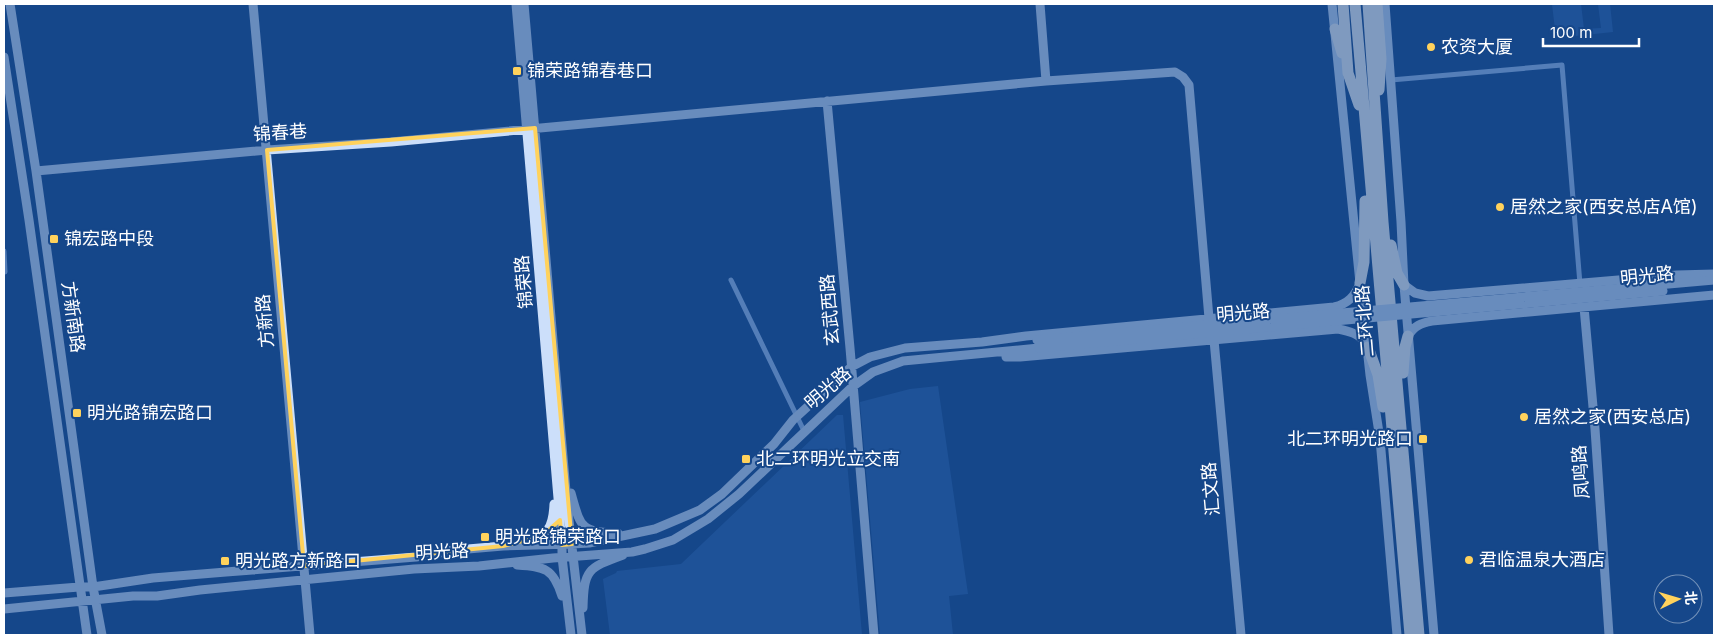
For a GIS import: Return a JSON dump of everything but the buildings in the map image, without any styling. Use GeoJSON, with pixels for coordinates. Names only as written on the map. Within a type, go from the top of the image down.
{"type":"FeatureCollection","features":[{"type":"Feature","properties":{"kind":"highway","name":"二环北路"},"geometry":{"type":"LineString","coordinates":[[1355,4],[1367,157],[1406,547],[1419,635]]}},
{"type":"Feature","properties":{"kind":"highway","name":"二环北路"},"geometry":{"type":"LineString","coordinates":[[1368,4],[1378,26],[1375,111],[1406,547],[1410,635]]}},
{"type":"Feature","properties":{"kind":"highway"},"geometry":{"type":"LineString","coordinates":[[1375,111],[1386,82],[1381,58],[1377,4]]}},
{"type":"Feature","properties":{"kind":"highway"},"geometry":{"type":"LineString","coordinates":[[1343,9],[1348,74]]}},
{"type":"Feature","properties":{"kind":"highway"},"geometry":{"type":"LineString","coordinates":[[1335,29],[1365,123]]}},
{"type":"Feature","properties":{"kind":"highway"},"geometry":{"type":"LineString","coordinates":[[1376,130],[1384,160],[1425,635]]}},
{"type":"Feature","properties":{"kind":"highway"},"geometry":{"type":"LineString","coordinates":[[1360,283],[1364,262],[1364,202],[1367,157]]}},
{"type":"Feature","properties":{"kind":"highway"},"geometry":{"type":"LineString","coordinates":[[1364,202],[1403,635]]}},
{"type":"Feature","properties":{"kind":"highway"},"geometry":{"type":"LineString","coordinates":[[1391,245],[1397,273],[1404,285]]}},
{"type":"Feature","properties":{"kind":"highway"},"geometry":{"type":"LineString","coordinates":[[1403,373],[1408,336]]}},
{"type":"Feature","properties":{"kind":"highway"},"geometry":{"type":"LineString","coordinates":[[1368,347],[1378,375],[1382,407]]}},
{"type":"Feature","properties":{"kind":"highway"},"geometry":{"type":"LineString","coordinates":[[1393,517],[1420,574]]}},
{"type":"Feature","properties":{"kind":"highway"},"geometry":{"type":"LineString","coordinates":[[1418,622],[1422,595]]}},
{"type":"Feature","properties":{"kind":"main road","name":"方新南路"},"geometry":{"type":"LineString","coordinates":[[10,4],[36,171],[93,587],[97,600],[102,635]]}},
{"type":"Feature","properties":{"kind":"main road","name":"方新路"},"geometry":{"type":"LineString","coordinates":[[253,4],[310,635]]}},
{"type":"Feature","properties":{"kind":"main road","name":"锦荣路"},"geometry":{"type":"LineString","coordinates":[[516,4],[531,128]]}},
{"type":"Feature","properties":{"kind":"main road","name":"锦荣路"},"geometry":{"type":"LineString","coordinates":[[524,4],[531,128],[560,470],[567,545],[573,556],[582,635]]}},
{"type":"Feature","properties":{"kind":"main road"},"geometry":{"type":"LineString","coordinates":[[1040,4],[1046,81]]}},
{"type":"Feature","properties":{"kind":"main road"},"geometry":{"type":"LineString","coordinates":[[1332,4],[1372,392],[1380,439],[1396,635]]}},
{"type":"Feature","properties":{"kind":"main road"},"geometry":{"type":"LineString","coordinates":[[1378,26],[1385,4]]}},
{"type":"Feature","properties":{"kind":"main road","name":"方新南路"},"geometry":{"type":"LineString","coordinates":[[4,57],[6,91],[27,211],[87,635]]}},
{"type":"Feature","properties":{"kind":"main road"},"geometry":{"type":"LineString","coordinates":[[531,128],[1046,81],[1175,72],[1183,77],[1189,85],[1209,318]]}},
{"type":"Feature","properties":{"kind":"main road"},"geometry":{"type":"LineString","coordinates":[[1386,82],[1401,222],[1408,336],[1434,635]]}},
{"type":"Feature","properties":{"kind":"main road"},"geometry":{"type":"LineString","coordinates":[[6,91],[24,90]]}},
{"type":"Feature","properties":{"kind":"main road","name":"玄武西路"},"geometry":{"type":"LineString","coordinates":[[826,101],[874,635]]}},
{"type":"Feature","properties":{"kind":"main road","name":"锦春巷"},"geometry":{"type":"LineString","coordinates":[[36,171],[266,150],[391,142],[531,128]]}},
{"type":"Feature","properties":{"kind":"main road"},"geometry":{"type":"LineString","coordinates":[[1404,285],[1415,293],[1428,296],[1677,275],[1714,274]]}},
{"type":"Feature","properties":{"kind":"main road","name":"明光路"},"geometry":{"type":"LineString","coordinates":[[4,609],[133,596],[157,596],[414,569],[502,564],[632,552],[673,540],[708,519],[739,494],[852,387],[873,372],[903,361],[976,356],[1038,344],[1714,280]]}},
{"type":"Feature","properties":{"kind":"main road","name":"明光路"},"geometry":{"type":"LineString","coordinates":[[4,593],[79,586],[93,587],[153,578],[416,557],[456,550],[503,546],[567,545],[655,530],[711,503],[741,477],[774,444],[797,417],[851,367],[870,357],[905,348],[982,342],[1342,305],[1352,297],[1360,283]]}},
{"type":"Feature","properties":{"kind":"main road","name":"明光路"},"geometry":{"type":"LineString","coordinates":[[982,342],[1038,344],[1714,286]]}},
{"type":"Feature","properties":{"kind":"main road"},"geometry":{"type":"LineString","coordinates":[[1408,336],[1416,326],[1432,321],[1714,295]]}},
{"type":"Feature","properties":{"kind":"main road","name":"凤鸣路"},"geometry":{"type":"LineString","coordinates":[[1584,307],[1595,429],[1609,635]]}},
{"type":"Feature","properties":{"kind":"main road"},"geometry":{"type":"LineString","coordinates":[[976,356],[1020,357],[1338,329],[1360,336],[1368,347]]}},
{"type":"Feature","properties":{"kind":"main road","name":"汇文路"},"geometry":{"type":"LineString","coordinates":[[1214,340],[1241,635]]}},
{"type":"Feature","properties":{"kind":"main road"},"geometry":{"type":"LineString","coordinates":[[560,470],[578,518],[583,526],[595,532],[638,533]]}},
{"type":"Feature","properties":{"kind":"main road"},"geometry":{"type":"LineString","coordinates":[[503,546],[538,538],[549,529],[554,514],[560,470]]}},
{"type":"Feature","properties":{"kind":"main road","name":"锦荣路"},"geometry":{"type":"LineString","coordinates":[[567,545],[562,557],[569,615]]}},
{"type":"Feature","properties":{"kind":"main road"},"geometry":{"type":"LineString","coordinates":[[582,635],[584,590],[589,572],[599,564],[632,552]]}},
{"type":"Feature","properties":{"kind":"main road"},"geometry":{"type":"LineString","coordinates":[[502,564],[541,568],[550,572],[558,584],[569,615],[571,635]]}},
{"type":"Feature","properties":{"kind":"street"},"geometry":{"type":"LineString","coordinates":[[1386,82],[1562,65],[1580,284]]}},
{"type":"Feature","properties":{"kind":"street"},"geometry":{"type":"LineString","coordinates":[[4,251],[4,272]]}},
{"type":"Feature","properties":{"kind":"street"},"geometry":{"type":"LineString","coordinates":[[731,280],[804,431]]}},
{"type":"Feature","properties":{"kind":"highlighted area"},"geometry":{"type":"Polygon","coordinates":[[[535,128],[572,544],[562,545],[560,520],[542,536],[503,546],[304,566],[267,150],[535,128]]]}},
{"type":"Feature","properties":{"kind":"shaded area"},"geometry":{"type":"Polygon","coordinates":[[[1552,4],[1581,4],[1584,29],[1601,28],[1598,4],[1610,4],[1613,32],[1556,38],[1552,4]]]}},
{"type":"Feature","properties":{"kind":"shaded area"},"geometry":{"type":"Polygon","coordinates":[[[938,386],[968,594],[949,596],[953,635],[880,635],[860,402],[910,389],[938,386]]]}},
{"type":"Feature","properties":{"kind":"shaded area"},"geometry":{"type":"Polygon","coordinates":[[[837,415],[843,415],[862,635],[610,635],[603,579],[617,571],[681,564],[837,415]]]}},
{"type":"Feature","properties":{"kind":"place","name":"农资大厦"},"geometry":{"type":"Point","coordinates":[1431,47]}},
{"type":"Feature","properties":{"kind":"place","name":"锦荣路锦春巷口"},"geometry":{"type":"Point","coordinates":[517,71]}},
{"type":"Feature","properties":{"kind":"place","name":"居然之家(西安总店A馆)"},"geometry":{"type":"Point","coordinates":[1500,207]}},
{"type":"Feature","properties":{"kind":"place","name":"锦宏路中段"},"geometry":{"type":"Point","coordinates":[54,239]}},
{"type":"Feature","properties":{"kind":"place","name":"明光路锦宏路口"},"geometry":{"type":"Point","coordinates":[77,413]}},
{"type":"Feature","properties":{"kind":"place","name":"居然之家(西安总店)"},"geometry":{"type":"Point","coordinates":[1524,417]}},
{"type":"Feature","properties":{"kind":"place","name":"北二环明光路口"},"geometry":{"type":"Point","coordinates":[1423,439]}},
{"type":"Feature","properties":{"kind":"place","name":"北二环明光立交南"},"geometry":{"type":"Point","coordinates":[746,459]}},
{"type":"Feature","properties":{"kind":"place","name":"明光路锦荣路口"},"geometry":{"type":"Point","coordinates":[485,537]}},
{"type":"Feature","properties":{"kind":"place","name":"君临温泉大酒店"},"geometry":{"type":"Point","coordinates":[1469,560]}},
{"type":"Feature","properties":{"kind":"place","name":"明光路方新路口"},"geometry":{"type":"Point","coordinates":[225,561]}}]}
